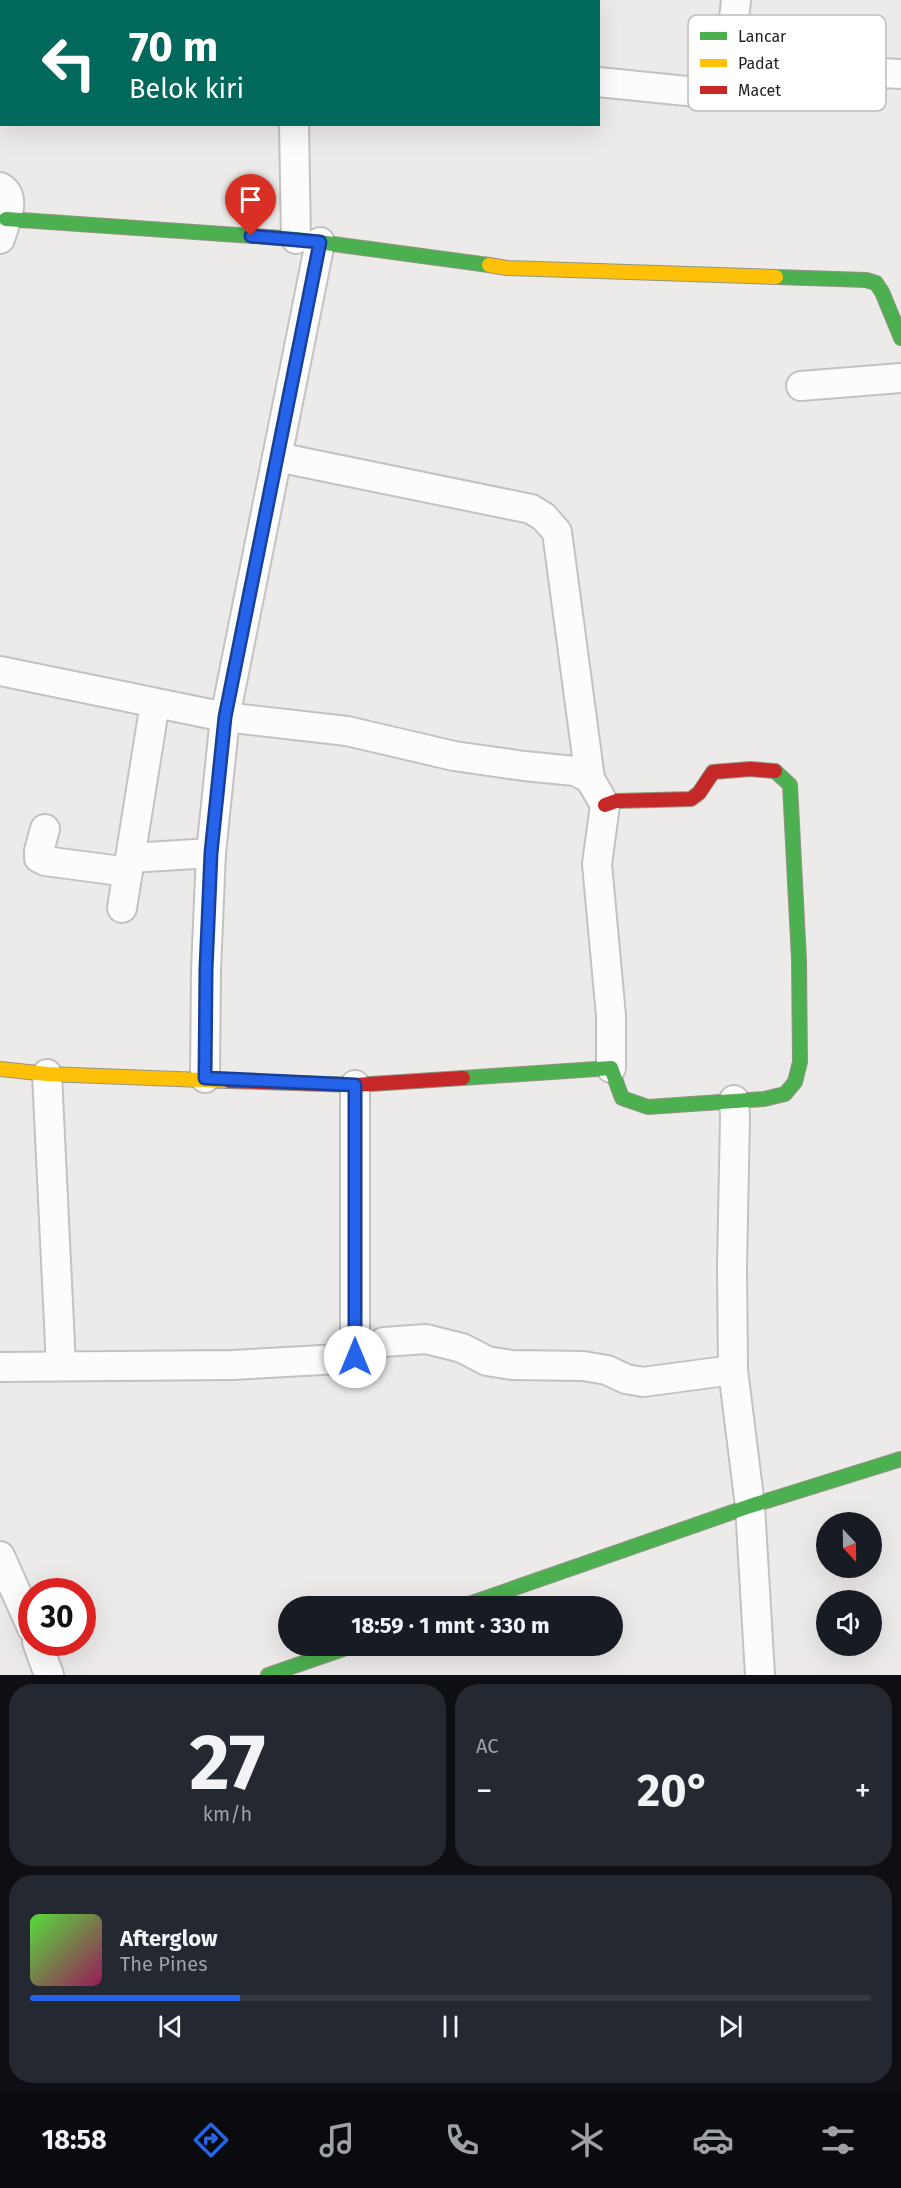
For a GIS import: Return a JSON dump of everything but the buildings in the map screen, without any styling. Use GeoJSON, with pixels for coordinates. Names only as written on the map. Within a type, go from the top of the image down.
{"type":"FeatureCollection","features":[{"type":"Feature","properties":{"kind":"street"},"geometry":{"type":"LineString","coordinates":[[734,15],[736,0]]}},
{"type":"Feature","properties":{"kind":"street"},"geometry":{"type":"LineString","coordinates":[[886,73],[901,74]]}},
{"type":"Feature","properties":{"kind":"street"},"geometry":{"type":"LineString","coordinates":[[600,82],[688,91]]}},
{"type":"Feature","properties":{"kind":"street"},"geometry":{"type":"LineString","coordinates":[[205,1078],[206,969],[211,853],[225,717],[277,457],[308,240],[294,126]]}},
{"type":"Feature","properties":{"kind":"street"},"geometry":{"type":"LineString","coordinates":[[0,187],[8,193],[11,201],[3,229],[308,240],[507,268],[866,280],[876,283],[882,292],[901,338]]}},
{"type":"Feature","properties":{"kind":"street"},"geometry":{"type":"LineString","coordinates":[[801,386],[901,378]]}},
{"type":"Feature","properties":{"kind":"street"},"geometry":{"type":"LineString","coordinates":[[277,457],[531,509],[544,517],[557,532],[590,779],[605,805],[597,864],[611,1016],[611,1068],[622,1098],[648,1107],[764,1099],[785,1094],[795,1082],[800,1062],[799,960],[790,785],[785,778],[772,770],[722,770],[713,772],[699,794],[691,800],[616,801],[605,805]]}},
{"type":"Feature","properties":{"kind":"street"},"geometry":{"type":"LineString","coordinates":[[0,671],[225,717],[347,731],[454,756],[575,771],[590,779]]}},
{"type":"Feature","properties":{"kind":"street"},"geometry":{"type":"LineString","coordinates":[[122,908],[155,703]]}},
{"type":"Feature","properties":{"kind":"street"},"geometry":{"type":"LineString","coordinates":[[45,829],[39,858],[45,861],[129,865],[211,853]]}},
{"type":"Feature","properties":{"kind":"street"},"geometry":{"type":"LineString","coordinates":[[0,1069],[47,1074],[355,1085],[611,1068]]}},
{"type":"Feature","properties":{"kind":"street"},"geometry":{"type":"LineString","coordinates":[[47,1074],[61,1366]]}},
{"type":"Feature","properties":{"kind":"street"},"geometry":{"type":"LineString","coordinates":[[355,1085],[355,1357]]}},
{"type":"Feature","properties":{"kind":"street"},"geometry":{"type":"LineString","coordinates":[[734,1100],[733,1370],[750,1506],[760,1675]]}},
{"type":"Feature","properties":{"kind":"street"},"geometry":{"type":"LineString","coordinates":[[0,1367],[233,1365],[355,1357],[384,1342],[426,1339],[462,1348],[487,1361],[512,1365],[583,1366],[607,1370],[642,1382],[733,1370]]}},
{"type":"Feature","properties":{"kind":"street"},"geometry":{"type":"LineString","coordinates":[[492,1596],[750,1506],[901,1459]]}},
{"type":"Feature","properties":{"kind":"street"},"geometry":{"type":"LineString","coordinates":[[0,1556],[18,1596]]}},
{"type":"Feature","properties":{"kind":"street"},"geometry":{"type":"LineString","coordinates":[[42,1656],[49,1675]]}},
{"type":"Feature","properties":{"kind":"street"},"geometry":{"type":"LineString","coordinates":[[268,1675],[323,1656]]}},
{"type":"Feature","properties":{"kind":"traffic: fast"},"geometry":{"type":"LineString","coordinates":[[6,219],[296,239],[489,265]]}},
{"type":"Feature","properties":{"kind":"traffic: fast"},"geometry":{"type":"LineString","coordinates":[[776,277],[866,280],[876,283],[901,338]]}},
{"type":"Feature","properties":{"kind":"traffic: fast"},"geometry":{"type":"LineString","coordinates":[[463,1078],[611,1068],[622,1098],[648,1107],[764,1099],[785,1094],[795,1082],[800,1062],[799,960],[790,785],[775,771]]}},
{"type":"Feature","properties":{"kind":"traffic: fast"},"geometry":{"type":"LineString","coordinates":[[492,1596],[750,1506],[901,1459]]}},
{"type":"Feature","properties":{"kind":"traffic: fast"},"geometry":{"type":"LineString","coordinates":[[268,1675],[323,1656]]}},
{"type":"Feature","properties":{"kind":"traffic: slow"},"geometry":{"type":"LineString","coordinates":[[489,265],[507,268],[776,277]]}},
{"type":"Feature","properties":{"kind":"traffic: slow"},"geometry":{"type":"LineString","coordinates":[[0,1069],[47,1074],[229,1081]]}},
{"type":"Feature","properties":{"kind":"traffic: jam"},"geometry":{"type":"LineString","coordinates":[[605,805],[616,801],[691,799],[699,793],[713,772],[750,769],[775,771]]}},
{"type":"Feature","properties":{"kind":"traffic: jam"},"geometry":{"type":"LineString","coordinates":[[229,1081],[355,1085],[463,1078]]}},
{"type":"Feature","properties":{"kind":"route"},"geometry":{"type":"LineString","coordinates":[[251,236],[320,242],[225,717],[211,853],[206,969],[205,1078],[355,1085],[355,1357]]}}]}
